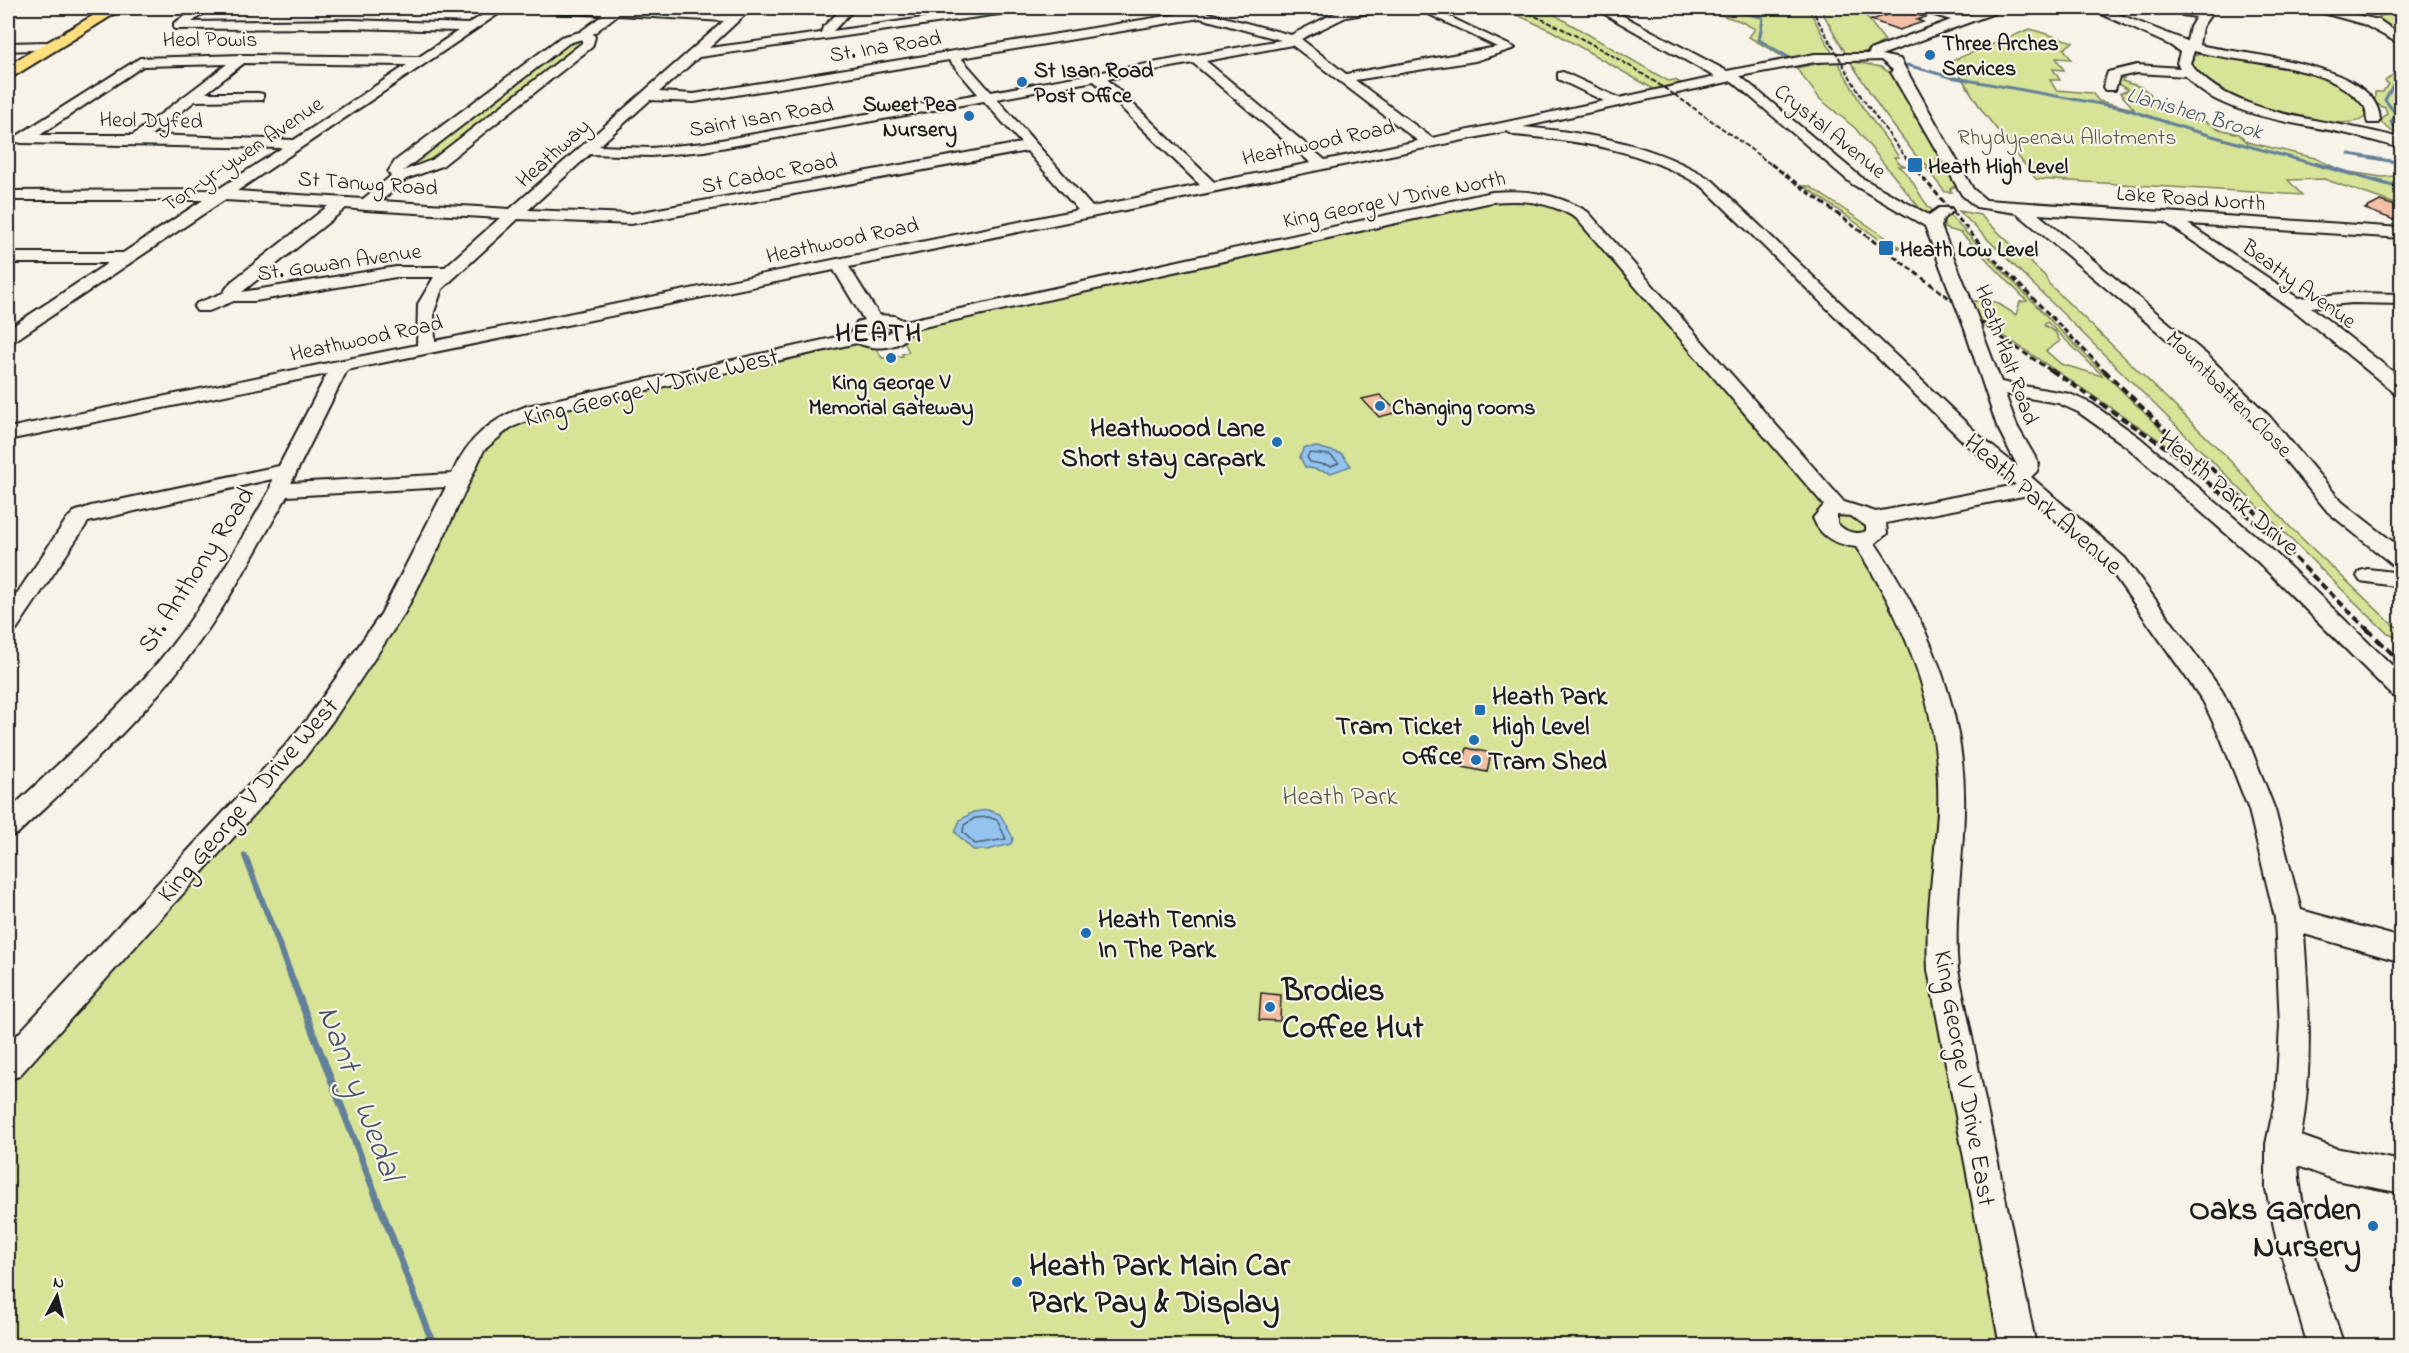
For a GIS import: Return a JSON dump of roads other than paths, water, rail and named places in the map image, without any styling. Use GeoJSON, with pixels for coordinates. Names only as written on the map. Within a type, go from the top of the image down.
{"type":"FeatureCollection","features":[{"type":"Feature","properties":{"kind":"main road"},"geometry":{"type":"LineString","coordinates":[[8,72],[112,8]]}},
{"type":"Feature","properties":{"kind":"street"},"geometry":{"type":"LineString","coordinates":[[206,8],[175,28],[269,22],[471,28]]}},
{"type":"Feature","properties":{"kind":"street","name":"Ton-yr-ywen Avenue"},"geometry":{"type":"LineString","coordinates":[[8,337],[123,258],[501,8]]}},
{"type":"Feature","properties":{"kind":"street"},"geometry":{"type":"LineString","coordinates":[[547,8],[740,13]]}},
{"type":"Feature","properties":{"kind":"street"},"geometry":{"type":"LineString","coordinates":[[827,36],[827,30],[849,8]]}},
{"type":"Feature","properties":{"kind":"street"},"geometry":{"type":"LineString","coordinates":[[696,53],[1013,8]]}},
{"type":"Feature","properties":{"kind":"street"},"geometry":{"type":"LineString","coordinates":[[1173,8],[1294,40],[1427,141]]}},
{"type":"Feature","properties":{"kind":"street","name":"Saint Isan Road"},"geometry":{"type":"LineString","coordinates":[[586,150],[638,153],[686,150],[988,97],[1294,40],[1349,12],[1378,8]]}},
{"type":"Feature","properties":{"kind":"street"},"geometry":{"type":"LineString","coordinates":[[1345,78],[1475,57],[1509,48],[1422,8]]}},
{"type":"Feature","properties":{"kind":"street","name":"Crystal Avenue"},"geometry":{"type":"LineString","coordinates":[[1600,8],[1732,78],[1857,181],[1933,224]]}},
{"type":"Feature","properties":{"kind":"street"},"geometry":{"type":"LineString","coordinates":[[1925,8],[1962,20]]}},
{"type":"Feature","properties":{"kind":"street","name":"Heathwood Road"},"geometry":{"type":"LineString","coordinates":[[8,434],[1427,141],[1497,129],[1614,101],[1732,78],[1815,58],[1882,56],[1962,20],[1996,8]]}},
{"type":"Feature","properties":{"kind":"street"},"geometry":{"type":"LineString","coordinates":[[2094,8],[2174,42],[2188,52],[2222,52],[2286,64],[2330,78],[2367,101],[2374,111],[2373,120]]}},
{"type":"Feature","properties":{"kind":"street"},"geometry":{"type":"LineString","coordinates":[[2182,8],[2186,12],[2203,16],[2183,63],[2188,72],[2206,88],[2243,105],[2281,116],[2360,130],[2402,141]]}},
{"type":"Feature","properties":{"kind":"street"},"geometry":{"type":"LineString","coordinates":[[2311,8],[2371,22],[2402,45]]}},
{"type":"Feature","properties":{"kind":"street"},"geometry":{"type":"LineString","coordinates":[[402,176],[396,172],[405,160],[565,40],[584,35],[620,10]]}},
{"type":"Feature","properties":{"kind":"street"},"geometry":{"type":"LineString","coordinates":[[396,25],[411,13]]}},
{"type":"Feature","properties":{"kind":"street","name":"Heathway"},"geometry":{"type":"LineString","coordinates":[[426,347],[423,322],[425,308],[434,287],[740,13]]}},
{"type":"Feature","properties":{"kind":"street"},"geometry":{"type":"LineString","coordinates":[[2322,26],[2334,13]]}},
{"type":"Feature","properties":{"kind":"street","name":"St. Ina Road"},"geometry":{"type":"LineString","coordinates":[[647,96],[694,98],[1200,14]]}},
{"type":"Feature","properties":{"kind":"street"},"geometry":{"type":"LineString","coordinates":[[366,205],[402,176],[437,163],[588,44],[589,37],[584,35]]}},
{"type":"Feature","properties":{"kind":"street"},"geometry":{"type":"LineString","coordinates":[[8,49],[44,49]]}},
{"type":"Feature","properties":{"kind":"street"},"geometry":{"type":"LineString","coordinates":[[952,55],[1087,211]]}},
{"type":"Feature","properties":{"kind":"street"},"geometry":{"type":"LineString","coordinates":[[1882,56],[1879,63],[1898,72],[1967,192],[1978,202]]}},
{"type":"Feature","properties":{"kind":"street"},"geometry":{"type":"LineString","coordinates":[[137,139],[242,59]]}},
{"type":"Feature","properties":{"kind":"street"},"geometry":{"type":"LineString","coordinates":[[1196,59],[1320,163]]}},
{"type":"Feature","properties":{"kind":"street","name":"Heol Powis"},"geometry":{"type":"LineString","coordinates":[[24,139],[134,64],[149,60],[421,61]]}},
{"type":"Feature","properties":{"kind":"street"},"geometry":{"type":"LineString","coordinates":[[2110,87],[2114,75],[2122,71],[2141,69],[2188,72]]}},
{"type":"Feature","properties":{"kind":"street"},"geometry":{"type":"LineString","coordinates":[[1563,76],[1614,101]]}},
{"type":"Feature","properties":{"kind":"street"},"geometry":{"type":"LineString","coordinates":[[1097,77],[1209,186]]}},
{"type":"Feature","properties":{"kind":"street"},"geometry":{"type":"LineString","coordinates":[[192,97],[258,97]]}},
{"type":"Feature","properties":{"kind":"street"},"geometry":{"type":"LineString","coordinates":[[2331,125],[2360,124],[2373,120]]}},
{"type":"Feature","properties":{"kind":"street"},"geometry":{"type":"LineString","coordinates":[[2373,120],[2402,141]]}},
{"type":"Feature","properties":{"kind":"street","name":"Heath Park Avenue"},"geometry":{"type":"LineString","coordinates":[[1497,129],[1607,142],[1656,157],[1700,178],[1730,204],[1975,442],[2062,512],[2117,563],[2207,687],[2235,741],[2258,801],[2289,918],[2295,995],[2294,1076],[2289,1119],[2282,1144],[2283,1189],[2293,1237],[2326,1346]]}},
{"type":"Feature","properties":{"kind":"street","name":"Heol Dyfed"},"geometry":{"type":"LineString","coordinates":[[8,139],[137,139],[295,144]]}},
{"type":"Feature","properties":{"kind":"street","name":"St Cadoc Road"},"geometry":{"type":"LineString","coordinates":[[514,214],[600,220],[646,218],[1031,146]]}},
{"type":"Feature","properties":{"kind":"street","name":"St Tanwg Road"},"geometry":{"type":"LineString","coordinates":[[8,195],[219,195],[514,214]]}},
{"type":"Feature","properties":{"kind":"street","name":"King George V Drive North"},"geometry":{"type":"LineString","coordinates":[[902,327],[1492,197],[1540,198],[1563,204],[1582,216],[1838,508]]}},
{"type":"Feature","properties":{"kind":"street"},"geometry":{"type":"LineString","coordinates":[[1933,224],[1936,217],[1950,209],[1978,202]]}},
{"type":"Feature","properties":{"kind":"street","name":"Lake Road North"},"geometry":{"type":"LineString","coordinates":[[1978,202],[2022,209],[2402,233]]}},
{"type":"Feature","properties":{"kind":"street","name":"St. Gowan Avenue"},"geometry":{"type":"LineString","coordinates":[[234,296],[233,291],[237,286],[342,203]]}},
{"type":"Feature","properties":{"kind":"street","name":"Mountbatten Close"},"geometry":{"type":"LineString","coordinates":[[2022,209],[2207,364],[2263,421],[2335,507],[2402,561]]}},
{"type":"Feature","properties":{"kind":"street","name":"Beatty Avenue"},"geometry":{"type":"LineString","coordinates":[[2169,218],[2295,303],[2398,382]]}},
{"type":"Feature","properties":{"kind":"street","name":"Heath Halt Road"},"geometry":{"type":"LineString","coordinates":[[1933,224],[1975,333],[2007,426],[2028,464],[2023,482]]}},
{"type":"Feature","properties":{"kind":"street"},"geometry":{"type":"LineString","coordinates":[[8,258],[123,258]]}},
{"type":"Feature","properties":{"kind":"street"},"geometry":{"type":"LineString","coordinates":[[838,263],[874,321]]}},
{"type":"Feature","properties":{"kind":"street","name":"St. Gowan Avenue"},"geometry":{"type":"LineString","coordinates":[[203,307],[234,296],[255,296],[396,272],[450,272]]}},
{"type":"Feature","properties":{"kind":"street"},"geometry":{"type":"LineString","coordinates":[[2295,303],[2352,298],[2402,299]]}},
{"type":"Feature","properties":{"kind":"street"},"geometry":{"type":"LineString","coordinates":[[860,337],[860,329],[874,321],[888,320],[902,327]]}},
{"type":"Feature","properties":{"kind":"street","name":"King George V Drive West"},"geometry":{"type":"LineString","coordinates":[[8,1066],[294,753],[331,706],[375,643],[402,596],[470,455],[484,437],[505,423],[532,411],[860,337],[872,342],[887,341],[901,333],[902,327]]}},
{"type":"Feature","properties":{"kind":"street","name":"St. Anthony Road"},"geometry":{"type":"LineString","coordinates":[[8,827],[117,722],[178,655],[225,585],[284,480],[333,382],[338,366]]}},
{"type":"Feature","properties":{"kind":"street","name":"Heath Park Drive"},"geometry":{"type":"LineString","coordinates":[[1993,386],[2063,398],[2085,408],[2133,442],[2263,554],[2402,690]]}},
{"type":"Feature","properties":{"kind":"street"},"geometry":{"type":"LineString","coordinates":[[8,624],[74,525],[81,518],[98,511],[284,480],[459,480]]}},
{"type":"Feature","properties":{"kind":"street"},"geometry":{"type":"LineString","coordinates":[[1867,530],[1860,512],[1838,508],[1826,514],[1824,518],[1828,528],[1841,536],[1867,530],[2023,482]]}},
{"type":"Feature","properties":{"kind":"street","name":"King George V Drive East"},"geometry":{"type":"LineString","coordinates":[[1867,530],[1915,634],[1932,679],[1948,741],[1951,811],[1941,922],[1943,970],[2018,1346]]}},
{"type":"Feature","properties":{"kind":"street"},"geometry":{"type":"LineString","coordinates":[[2368,576],[2402,580]]}},
{"type":"Feature","properties":{"kind":"street"},"geometry":{"type":"LineString","coordinates":[[2289,918],[2402,950]]}},
{"type":"Feature","properties":{"kind":"street"},"geometry":{"type":"LineString","coordinates":[[2282,1144],[2335,1164],[2402,1177]]}},
{"type":"Feature","properties":{"kind":"water"},"geometry":{"type":"Polygon","coordinates":[[[1317,447],[1342,454],[1351,466],[1331,473],[1305,467],[1300,457],[1304,448],[1317,447]]]}},
{"type":"Feature","properties":{"kind":"water"},"geometry":{"type":"Polygon","coordinates":[[[988,810],[1000,814],[1013,838],[1011,844],[988,850],[973,850],[955,832],[960,820],[973,812],[988,810]]]}},
{"type":"Feature","properties":{"kind":"waterway"},"geometry":{"type":"LineString","coordinates":[[1721,8],[1761,17]]}},
{"type":"Feature","properties":{"kind":"waterway","name":"Llanishen Brook"},"geometry":{"type":"LineString","coordinates":[[1759,8],[1763,19],[1759,40],[1788,57]]}},
{"type":"Feature","properties":{"kind":"waterway","name":"Llanishen Brook"},"geometry":{"type":"LineString","coordinates":[[1907,65],[1950,77],[2123,108],[2187,129],[2321,166]]}},
{"type":"Feature","properties":{"kind":"waterway"},"geometry":{"type":"LineString","coordinates":[[2402,79],[2394,83],[2385,100],[2396,114],[2391,122],[2400,134],[2402,128]]}},
{"type":"Feature","properties":{"kind":"waterway"},"geometry":{"type":"LineString","coordinates":[[2349,154],[2402,163]]}},
{"type":"Feature","properties":{"kind":"waterway","name":"Llanishen Brook"},"geometry":{"type":"LineString","coordinates":[[2316,164],[2402,188]]}},
{"type":"Feature","properties":{"kind":"waterway","name":"Nant y Wedal"},"geometry":{"type":"LineString","coordinates":[[245,856],[282,952]]}},
{"type":"Feature","properties":{"kind":"waterway","name":"Nant y Wedal"},"geometry":{"type":"LineString","coordinates":[[281,950],[434,1346]]}},
{"type":"Feature","properties":{"kind":"railway"},"geometry":{"type":"LineString","coordinates":[[1516,8],[1584,40],[1649,78],[1773,166]]}},
{"type":"Feature","properties":{"kind":"railway"},"geometry":{"type":"LineString","coordinates":[[1811,8],[1862,98],[1912,166]]}},
{"type":"Feature","properties":{"kind":"railway"},"geometry":{"type":"LineString","coordinates":[[1771,164],[2005,340],[2053,372]]}},
{"type":"Feature","properties":{"kind":"railway"},"geometry":{"type":"LineString","coordinates":[[1911,164],[1987,252],[2105,371]]}},
{"type":"Feature","properties":{"kind":"railway"},"geometry":{"type":"LineString","coordinates":[[2051,370],[2168,449],[2274,538]]}},
{"type":"Feature","properties":{"kind":"railway"},"geometry":{"type":"LineString","coordinates":[[2105,371],[2205,469]]}},
{"type":"Feature","properties":{"kind":"railway"},"geometry":{"type":"LineString","coordinates":[[2202,459],[2257,514]]}},
{"type":"Feature","properties":{"kind":"railway"},"geometry":{"type":"LineString","coordinates":[[2269,533],[2368,630]]}},
{"type":"Feature","properties":{"kind":"railway"},"geometry":{"type":"LineString","coordinates":[[2366,628],[2402,663]]}},
{"type":"Feature","properties":{"kind":"place","name":"Three Arches Services"},"geometry":{"type":"Point","coordinates":[1930,55]}},
{"type":"Feature","properties":{"kind":"place","name":"St Isan Road Post Office"},"geometry":{"type":"Point","coordinates":[1022,82]}},
{"type":"Feature","properties":{"kind":"place","name":"Sweet Pea Nursery"},"geometry":{"type":"Point","coordinates":[969,116]}},
{"type":"Feature","properties":{"kind":"place","name":"Heath High Level"},"geometry":{"type":"Point","coordinates":[1915,165]}},
{"type":"Feature","properties":{"kind":"place","name":"Heath Low Level"},"geometry":{"type":"Point","coordinates":[1886,248]}},
{"type":"Feature","properties":{"kind":"place","name":"King George V Memorial Gateway"},"geometry":{"type":"Point","coordinates":[891,358]}},
{"type":"Feature","properties":{"kind":"place","name":"Changing rooms"},"geometry":{"type":"Point","coordinates":[1380,406]}},
{"type":"Feature","properties":{"kind":"place","name":"Heathwood Lane Short stay carpark"},"geometry":{"type":"Point","coordinates":[1277,442]}},
{"type":"Feature","properties":{"kind":"place","name":"Heath Park High Level"},"geometry":{"type":"Point","coordinates":[1480,710]}},
{"type":"Feature","properties":{"kind":"place","name":"Tram Ticket Office"},"geometry":{"type":"Point","coordinates":[1474,740]}},
{"type":"Feature","properties":{"kind":"place","name":"Tram Shed"},"geometry":{"type":"Point","coordinates":[1476,760]}},
{"type":"Feature","properties":{"kind":"place","name":"Heath Tennis In The Park"},"geometry":{"type":"Point","coordinates":[1086,933]}},
{"type":"Feature","properties":{"kind":"place","name":"Brodies Coffee Hut"},"geometry":{"type":"Point","coordinates":[1270,1007]}},
{"type":"Feature","properties":{"kind":"place","name":"Oaks Garden Nursery"},"geometry":{"type":"Point","coordinates":[2373,1226]}},
{"type":"Feature","properties":{"kind":"place","name":"Heath Park Main Car Park Pay & Display"},"geometry":{"type":"Point","coordinates":[1017,1282]}},
{"type":"Feature","properties":{"kind":"district","name":"HEATH"},"geometry":{"type":"Point","coordinates":[879,332]}},
{"type":"Feature","properties":{"kind":"park label","name":"Rhydypenau Allotments"},"geometry":{"type":"Point","coordinates":[2067,136]}},
{"type":"Feature","properties":{"kind":"park label","name":"Heath Park"},"geometry":{"type":"Point","coordinates":[1340,795]}}]}
